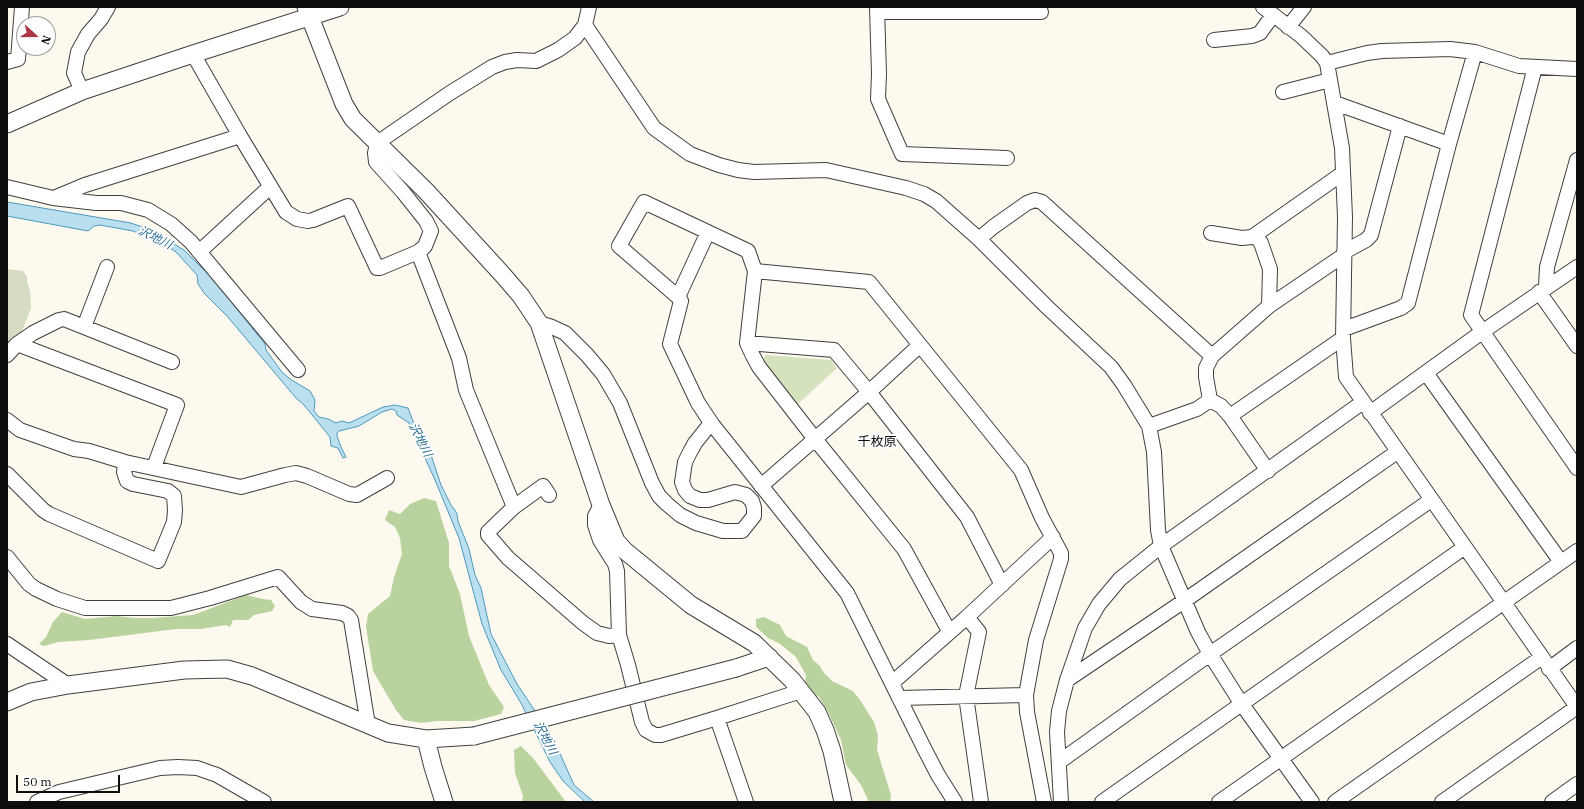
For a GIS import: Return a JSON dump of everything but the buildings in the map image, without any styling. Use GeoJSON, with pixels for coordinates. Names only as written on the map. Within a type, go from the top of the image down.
{"type":"FeatureCollection","features":[{"type":"Feature","properties":{"kind":"street"},"geometry":{"type":"LineString","coordinates":[[7,62],[18,59],[22,7]]}},
{"type":"Feature","properties":{"kind":"street"},"geometry":{"type":"LineString","coordinates":[[82,91],[74,72],[78,52],[88,34],[101,19],[108,7]]}},
{"type":"Feature","properties":{"kind":"street"},"geometry":{"type":"LineString","coordinates":[[7,124],[82,91],[193,54],[308,12],[340,7]]}},
{"type":"Feature","properties":{"kind":"street"},"geometry":{"type":"LineString","coordinates":[[193,54],[286,212],[297,219],[314,220],[348,206],[377,268],[380,268],[418,252],[425,246],[431,230],[426,221],[403,192],[376,162],[375,153],[378,142],[450,93],[492,67],[511,61],[536,61],[558,50],[575,38],[585,25],[589,7]]}},
{"type":"Feature","properties":{"kind":"street"},"geometry":{"type":"LineString","coordinates":[[1288,27],[1304,7]]}},
{"type":"Feature","properties":{"kind":"street"},"geometry":{"type":"LineString","coordinates":[[1007,158],[902,154],[878,99],[880,74],[877,10],[1041,12]]}},
{"type":"Feature","properties":{"kind":"street"},"geometry":{"type":"LineString","coordinates":[[1214,40],[1240,39],[1260,33],[1268,11],[1322,56],[1327,64],[1342,148],[1345,217],[1344,333],[1346,377],[1366,408],[1577,707],[1442,802]]}},
{"type":"Feature","properties":{"kind":"street"},"geometry":{"type":"LineString","coordinates":[[308,12],[344,104],[354,119],[426,191],[502,274],[521,296],[539,323],[601,505],[616,541],[624,550],[691,604],[754,644],[769,657],[801,691],[817,712],[825,730],[832,751],[843,802]]}},
{"type":"Feature","properties":{"kind":"street"},"geometry":{"type":"LineString","coordinates":[[585,25],[654,128],[690,154],[719,165],[738,170],[754,172],[826,170],[906,188],[924,194],[936,201],[979,239],[1111,367],[1149,426],[1154,452],[1158,530],[1161,546],[1184,601],[1210,654],[1241,703],[1312,802]]}},
{"type":"Feature","properties":{"kind":"street"},"geometry":{"type":"LineString","coordinates":[[1327,64],[1367,53],[1382,51],[1450,49],[1475,52],[1519,66],[1548,66],[1577,69]]}},
{"type":"Feature","properties":{"kind":"street"},"geometry":{"type":"LineString","coordinates":[[1230,416],[1344,333],[1401,308],[1408,303],[1449,144],[1475,52]]}},
{"type":"Feature","properties":{"kind":"street"},"geometry":{"type":"LineString","coordinates":[[1535,67],[1471,315],[1577,468]]}},
{"type":"Feature","properties":{"kind":"street"},"geometry":{"type":"LineString","coordinates":[[1283,92],[1330,80]]}},
{"type":"Feature","properties":{"kind":"street"},"geometry":{"type":"LineString","coordinates":[[1335,103],[1449,144]]}},
{"type":"Feature","properties":{"kind":"street"},"geometry":{"type":"LineString","coordinates":[[1210,400],[1206,368],[1212,356],[1269,306],[1344,253],[1366,240],[1371,235],[1400,126]]}},
{"type":"Feature","properties":{"kind":"street"},"geometry":{"type":"LineString","coordinates":[[53,198],[85,185],[240,136]]}},
{"type":"Feature","properties":{"kind":"street"},"geometry":{"type":"LineString","coordinates":[[1577,160],[1547,267],[1543,290],[1577,346]]}},
{"type":"Feature","properties":{"kind":"street"},"geometry":{"type":"LineString","coordinates":[[1211,233],[1242,238],[1255,235],[1343,173]]}},
{"type":"Feature","properties":{"kind":"street"},"geometry":{"type":"LineString","coordinates":[[199,252],[270,186]]}},
{"type":"Feature","properties":{"kind":"street"},"geometry":{"type":"LineString","coordinates":[[7,187],[53,198],[96,203],[121,203],[148,210],[171,224],[199,252],[298,370]]}},
{"type":"Feature","properties":{"kind":"street"},"geometry":{"type":"LineString","coordinates":[[979,239],[1027,203],[1035,200],[1042,202],[1212,356]]}},
{"type":"Feature","properties":{"kind":"street"},"geometry":{"type":"LineString","coordinates":[[950,631],[904,549],[759,367],[748,343],[755,271],[748,251],[644,202],[620,246],[681,301],[670,344],[671,350],[698,403],[712,424],[847,593],[938,775],[955,802]]}},
{"type":"Feature","properties":{"kind":"street"},"geometry":{"type":"LineString","coordinates":[[678,297],[708,232]]}},
{"type":"Feature","properties":{"kind":"street"},"geometry":{"type":"LineString","coordinates":[[1255,235],[1261,243],[1270,269],[1269,306]]}},
{"type":"Feature","properties":{"kind":"street"},"geometry":{"type":"LineString","coordinates":[[418,252],[459,358],[466,390],[514,507]]}},
{"type":"Feature","properties":{"kind":"street"},"geometry":{"type":"LineString","coordinates":[[84,327],[108,267]]}},
{"type":"Feature","properties":{"kind":"street"},"geometry":{"type":"LineString","coordinates":[[1061,802],[1057,732],[1059,711],[1067,680],[1085,628],[1099,604],[1120,579],[1161,546],[1268,471],[1366,408],[1426,373],[1482,332],[1577,267]]}},
{"type":"Feature","properties":{"kind":"street"},"geometry":{"type":"LineString","coordinates":[[755,271],[869,282],[1021,470],[1042,518],[1061,553],[1061,559],[1036,640],[1026,695],[1028,720],[1044,802]]}},
{"type":"Feature","properties":{"kind":"street"},"geometry":{"type":"LineString","coordinates":[[7,355],[16,344],[59,320],[64,319],[172,362]]}},
{"type":"Feature","properties":{"kind":"street"},"geometry":{"type":"LineString","coordinates":[[539,323],[565,333],[603,374],[620,403],[652,483],[659,496],[680,515],[696,523],[723,531],[742,531],[750,524],[754,516],[752,501],[746,495],[735,492],[708,500],[700,500],[690,496],[685,490],[682,482],[685,462],[690,452],[699,438],[712,424]]}},
{"type":"Feature","properties":{"kind":"street"},"geometry":{"type":"LineString","coordinates":[[748,343],[834,350],[869,392],[967,517],[1002,585]]}},
{"type":"Feature","properties":{"kind":"street"},"geometry":{"type":"LineString","coordinates":[[16,344],[177,405],[154,467]]}},
{"type":"Feature","properties":{"kind":"street"},"geometry":{"type":"LineString","coordinates":[[761,486],[920,346]]}},
{"type":"Feature","properties":{"kind":"street"},"geometry":{"type":"LineString","coordinates":[[1426,373],[1561,562]]}},
{"type":"Feature","properties":{"kind":"street"},"geometry":{"type":"LineString","coordinates":[[1149,426],[1196,409],[1210,400]]}},
{"type":"Feature","properties":{"kind":"street"},"geometry":{"type":"LineString","coordinates":[[1210,400],[1221,406],[1230,416],[1268,471]]}},
{"type":"Feature","properties":{"kind":"street"},"geometry":{"type":"LineString","coordinates":[[7,420],[20,430],[74,449],[89,451],[125,462],[240,486],[286,474],[296,473],[307,476],[349,494],[358,495],[387,478]]}},
{"type":"Feature","properties":{"kind":"street"},"geometry":{"type":"LineString","coordinates":[[1067,680],[1184,601],[1397,452]]}},
{"type":"Feature","properties":{"kind":"street"},"geometry":{"type":"LineString","coordinates":[[7,474],[43,510],[49,514],[158,561],[174,522],[174,496],[168,491],[133,484],[127,481],[124,472],[125,462]]}},
{"type":"Feature","properties":{"kind":"street"},"geometry":{"type":"LineString","coordinates":[[549,495],[543,486],[514,507],[488,532],[488,535],[508,558],[590,629],[597,633],[609,636],[619,635]]}},
{"type":"Feature","properties":{"kind":"street"},"geometry":{"type":"LineString","coordinates":[[1059,762],[1210,654],[1431,500]]}},
{"type":"Feature","properties":{"kind":"street"},"geometry":{"type":"LineString","coordinates":[[601,505],[595,516],[595,525],[600,540],[618,571],[619,635],[628,664],[642,722],[646,730],[655,735],[661,735],[801,691]]}},
{"type":"Feature","properties":{"kind":"street"},"geometry":{"type":"LineString","coordinates":[[892,683],[967,617],[1053,537]]}},
{"type":"Feature","properties":{"kind":"street"},"geometry":{"type":"LineString","coordinates":[[1102,802],[1465,547]]}},
{"type":"Feature","properties":{"kind":"street"},"geometry":{"type":"LineString","coordinates":[[1219,802],[1577,551]]}},
{"type":"Feature","properties":{"kind":"street"},"geometry":{"type":"LineString","coordinates":[[7,557],[29,584],[36,589],[57,599],[85,608],[171,608],[210,598],[278,577],[301,602],[312,609],[342,613],[348,616],[351,620],[368,725]]}},
{"type":"Feature","properties":{"kind":"street"},"geometry":{"type":"LineString","coordinates":[[967,617],[979,632],[966,696],[981,802]]}},
{"type":"Feature","properties":{"kind":"street"},"geometry":{"type":"LineString","coordinates":[[7,644],[68,685]]}},
{"type":"Feature","properties":{"kind":"street"},"geometry":{"type":"LineString","coordinates":[[1335,802],[1546,663],[1577,648]]}},
{"type":"Feature","properties":{"kind":"street"},"geometry":{"type":"LineString","coordinates":[[7,702],[31,692],[68,685],[184,670],[227,669],[252,676],[368,725],[388,732],[426,739],[474,736],[736,668],[769,657]]}},
{"type":"Feature","properties":{"kind":"street"},"geometry":{"type":"LineString","coordinates":[[899,698],[1026,695]]}},
{"type":"Feature","properties":{"kind":"street"},"geometry":{"type":"LineString","coordinates":[[717,718],[746,802]]}},
{"type":"Feature","properties":{"kind":"street"},"geometry":{"type":"LineString","coordinates":[[426,739],[444,802]]}},
{"type":"Feature","properties":{"kind":"street"},"geometry":{"type":"LineString","coordinates":[[37,802],[59,792],[160,768],[178,767],[197,768],[217,775],[264,802]]}},
{"type":"Feature","properties":{"kind":"street"},"geometry":{"type":"LineString","coordinates":[[1552,802],[1577,784]]}},
{"type":"Feature","properties":{"kind":"green space"},"geometry":{"type":"Polygon","coordinates":[[[7,269],[23,271],[27,277],[31,308],[22,331],[7,345],[7,269]]]}},
{"type":"Feature","properties":{"kind":"green space"},"geometry":{"type":"Polygon","coordinates":[[[766,355],[831,360],[837,368],[797,405],[764,364],[763,359],[766,355]]]}},
{"type":"Feature","properties":{"kind":"green space"},"geometry":{"type":"Polygon","coordinates":[[[424,498],[436,501],[449,543],[449,566],[460,594],[469,636],[489,685],[504,707],[501,714],[474,721],[437,721],[421,723],[404,720],[396,710],[373,671],[366,627],[368,614],[390,596],[394,577],[402,554],[400,538],[395,527],[385,520],[389,510],[400,514],[410,504],[424,498]]]}},
{"type":"Feature","properties":{"kind":"green space"},"geometry":{"type":"Polygon","coordinates":[[[246,595],[271,600],[275,606],[272,611],[254,615],[248,620],[233,620],[230,627],[226,625],[201,629],[176,629],[89,640],[58,642],[44,646],[39,644],[46,637],[53,622],[62,612],[85,619],[117,616],[153,618],[193,615],[246,595]]]}},
{"type":"Feature","properties":{"kind":"green space"},"geometry":{"type":"Polygon","coordinates":[[[764,617],[780,625],[786,636],[807,647],[813,660],[832,681],[853,691],[860,700],[874,722],[878,736],[877,750],[891,795],[890,802],[869,802],[861,785],[846,765],[841,740],[819,697],[810,693],[805,683],[806,675],[796,657],[780,644],[768,638],[756,627],[756,619],[764,617]]]}},
{"type":"Feature","properties":{"kind":"green space"},"geometry":{"type":"Polygon","coordinates":[[[521,746],[533,758],[566,802],[522,802],[523,796],[515,773],[514,750],[521,746]]]}},
{"type":"Feature","properties":{"kind":"water","name":"沢地川"},"geometry":{"type":"Polygon","coordinates":[[[7,202],[131,223],[151,230],[184,250],[214,280],[265,344],[266,350],[282,372],[290,379],[310,391],[315,400],[314,411],[319,417],[336,423],[342,421],[349,423],[383,407],[395,405],[408,408],[413,421],[427,443],[441,485],[457,514],[458,521],[469,549],[475,575],[481,588],[491,634],[517,684],[553,738],[574,785],[594,802],[585,802],[563,781],[550,762],[521,703],[501,670],[482,624],[459,538],[409,423],[397,415],[396,411],[392,409],[382,412],[359,426],[339,431],[337,436],[346,457],[343,458],[338,448],[331,446],[330,437],[304,405],[296,398],[227,316],[204,293],[198,284],[197,275],[176,252],[162,243],[133,231],[100,225],[94,226],[88,231],[7,216],[7,202]]]}},
{"type":"Feature","properties":{"kind":"district","name":"千枚原"},"geometry":{"type":"Point","coordinates":[877,442]}}]}
